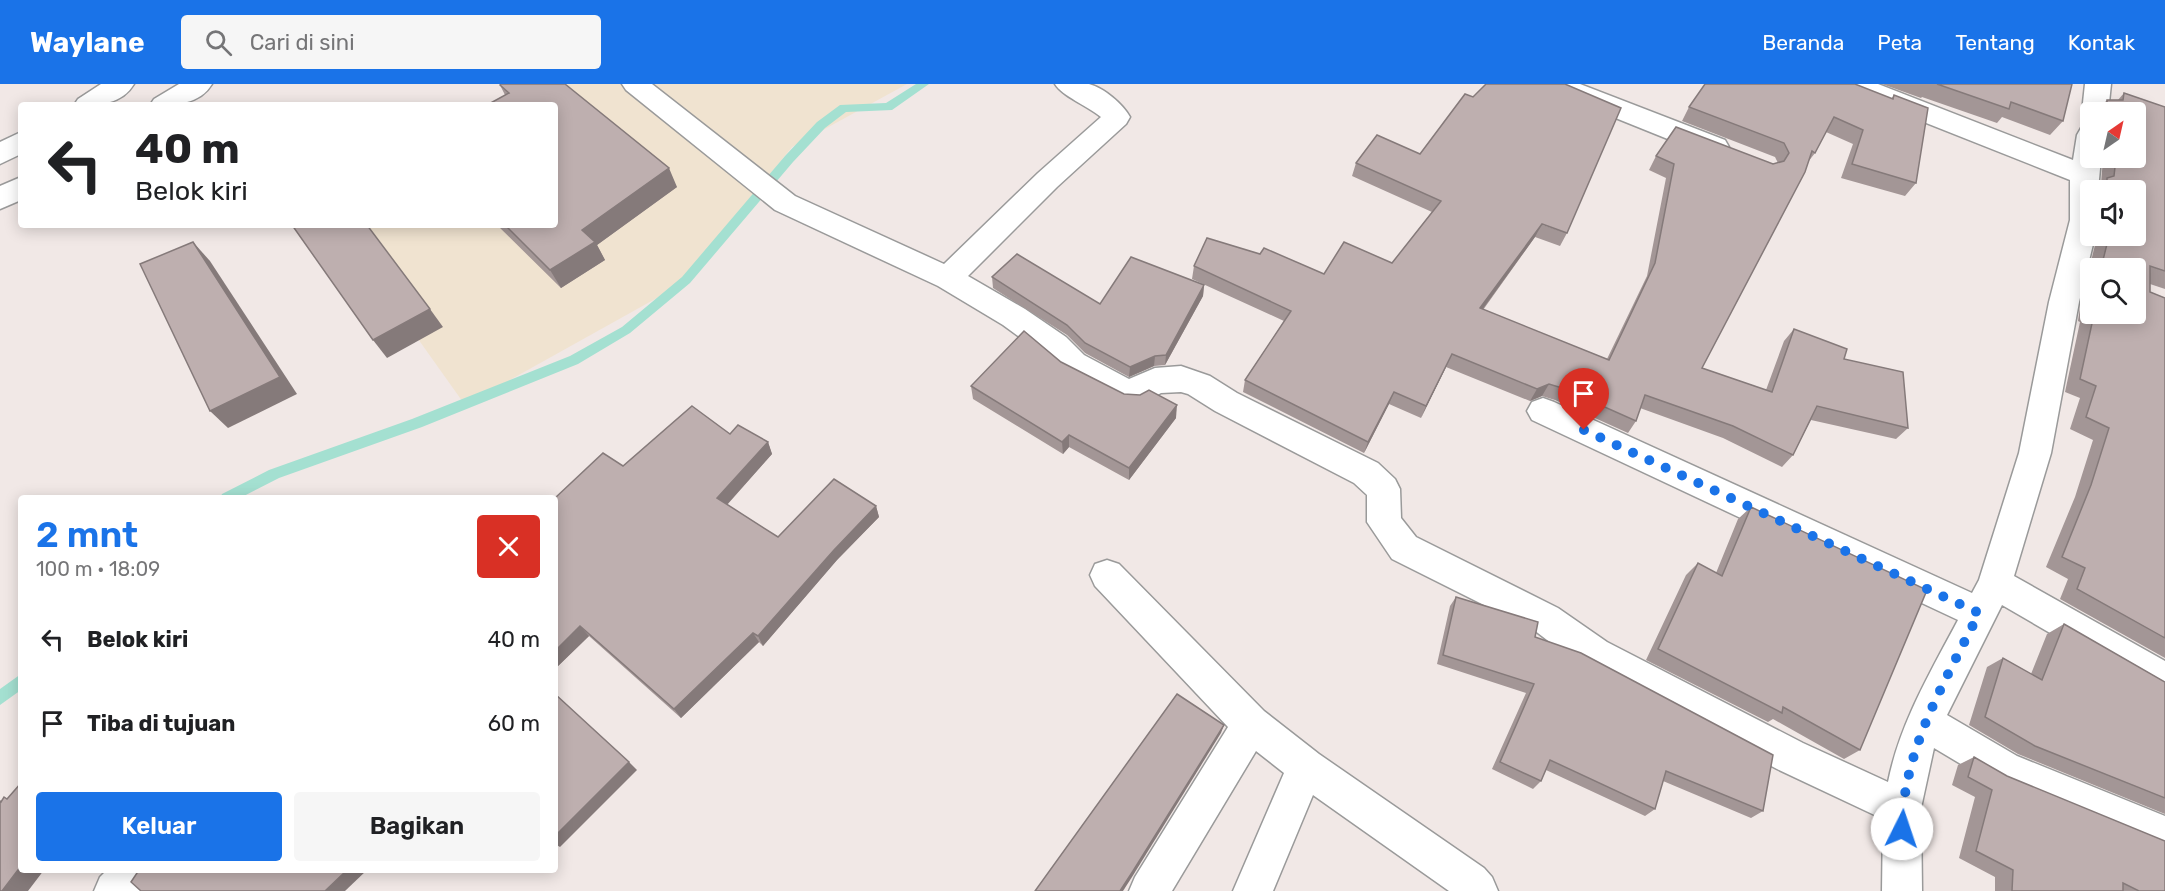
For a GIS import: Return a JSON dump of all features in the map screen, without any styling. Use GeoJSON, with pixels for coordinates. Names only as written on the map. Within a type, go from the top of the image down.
{"type":"FeatureCollection","features":[{"type":"Feature","properties":{"kind":"street"},"geometry":{"type":"LineString","coordinates":[[92,102],[121,84]]}},
{"type":"Feature","properties":{"kind":"street"},"geometry":{"type":"LineString","coordinates":[[168,102],[199,84]]}},
{"type":"Feature","properties":{"kind":"street"},"geometry":{"type":"LineString","coordinates":[[635,84],[785,203],[948,278],[986,303],[1014,317],[1055,346],[1073,364],[1124,391],[1139,392],[1155,381],[1181,379],[1199,385],[1226,402],[1366,473],[1383,489],[1384,522],[1404,548],[1546,619],[1594,654],[1790,756],[1902,808]]}},
{"type":"Feature","properties":{"kind":"street"},"geometry":{"type":"LineString","coordinates":[[948,278],[986,244],[1036,190],[1095,140],[1117,117],[1098,100],[1068,84]]}},
{"type":"Feature","properties":{"kind":"street"},"geometry":{"type":"LineString","coordinates":[[1555,84],[1742,158]]}},
{"type":"Feature","properties":{"kind":"street"},"geometry":{"type":"LineString","coordinates":[[1858,85],[2084,176]]}},
{"type":"Feature","properties":{"kind":"street"},"geometry":{"type":"LineString","coordinates":[[0,154],[18,144]]}},
{"type":"Feature","properties":{"kind":"street"},"geometry":{"type":"LineString","coordinates":[[2082,258],[2085,168]]}},
{"type":"Feature","properties":{"kind":"street"},"geometry":{"type":"LineString","coordinates":[[0,199],[18,189]]}},
{"type":"Feature","properties":{"kind":"street"},"geometry":{"type":"LineString","coordinates":[[1902,891],[1902,808],[1912,757],[1924,723],[1995,583],[2035,453],[2064,302],[2080,274]]}},
{"type":"Feature","properties":{"kind":"street"},"geometry":{"type":"LineString","coordinates":[[1543,411],[1979,613]]}},
{"type":"Feature","properties":{"kind":"street"},"geometry":{"type":"LineString","coordinates":[[1107,575],[1251,724],[1306,766],[1470,882],[1478,891]]}},
{"type":"Feature","properties":{"kind":"street"},"geometry":{"type":"LineString","coordinates":[[1995,583],[2165,680]]}},
{"type":"Feature","properties":{"kind":"street"},"geometry":{"type":"LineString","coordinates":[[1924,723],[2024,778],[2165,835]]}},
{"type":"Feature","properties":{"kind":"street"},"geometry":{"type":"LineString","coordinates":[[1149,891],[1251,724]]}},
{"type":"Feature","properties":{"kind":"street"},"geometry":{"type":"LineString","coordinates":[[1253,891],[1306,766]]}},
{"type":"Feature","properties":{"kind":"street"},"geometry":{"type":"LineString","coordinates":[[114,891],[132,873]]}},
{"type":"Feature","properties":{"kind":"shaded area"},"geometry":{"type":"Polygon","coordinates":[[[552,84],[907,84],[792,147],[682,284],[465,405],[339,228],[558,228],[558,102],[555,102],[552,84]]]}},
{"type":"Feature","properties":{"kind":"building"},"geometry":{"type":"Polygon","coordinates":[[[565,84],[669,168],[582,230],[595,242],[550,270],[508,228],[558,228],[558,102],[492,102],[509,93],[500,85],[565,84]]]}},
{"type":"Feature","properties":{"kind":"building"},"geometry":{"type":"Polygon","coordinates":[[[1486,84],[1565,84],[1621,108],[1567,233],[1542,224],[1480,308],[1609,360],[1655,263],[1674,164],[1656,156],[1676,127],[1773,164],[1784,161],[1789,153],[1784,143],[1689,107],[1705,84],[1855,84],[1893,99],[1894,95],[1928,108],[1916,183],[1852,164],[1863,130],[1834,117],[1815,153],[1812,151],[1805,172],[1702,368],[1772,392],[1794,329],[1847,349],[1844,359],[1903,372],[1908,428],[1817,406],[1793,455],[1733,426],[1645,395],[1636,421],[1562,388],[1549,384],[1537,389],[1452,354],[1426,406],[1394,392],[1368,442],[1245,380],[1291,311],[1194,266],[1207,238],[1260,254],[1264,248],[1324,274],[1344,242],[1392,263],[1441,201],[1356,163],[1377,135],[1420,154],[1465,94],[1473,97],[1486,84]]]}},
{"type":"Feature","properties":{"kind":"building"},"geometry":{"type":"Polygon","coordinates":[[[1937,84],[2072,84],[2063,121],[2011,102],[2009,109],[1937,84]]]}},
{"type":"Feature","properties":{"kind":"building"},"geometry":{"type":"Polygon","coordinates":[[[2124,93],[2165,107],[2165,271],[2150,266],[2150,292],[2165,298],[2165,638],[2077,589],[2085,568],[2062,557],[2091,485],[2109,428],[2086,417],[2096,386],[2080,379],[2092,324],[2146,324],[2146,258],[2104,258],[2106,246],[2146,246],[2146,180],[2107,180],[2114,176],[2115,168],[2146,168],[2146,102],[2107,102],[2107,100],[2123,100],[2124,93]]]}},
{"type":"Feature","properties":{"kind":"building"},"geometry":{"type":"Polygon","coordinates":[[[294,228],[369,228],[430,309],[373,340],[294,228]]]}},
{"type":"Feature","properties":{"kind":"building"},"geometry":{"type":"Polygon","coordinates":[[[193,242],[280,377],[210,411],[140,264],[193,242]]]}},
{"type":"Feature","properties":{"kind":"building"},"geometry":{"type":"Polygon","coordinates":[[[1017,254],[1100,304],[1131,257],[1204,285],[1166,355],[1155,356],[1130,367],[1085,343],[1067,325],[992,277],[1017,254]]]}},
{"type":"Feature","properties":{"kind":"building"},"geometry":{"type":"Polygon","coordinates":[[[1024,331],[1061,362],[1124,394],[1140,395],[1149,390],[1177,405],[1129,468],[1069,435],[1062,442],[971,386],[1024,331]]]}},
{"type":"Feature","properties":{"kind":"building"},"geometry":{"type":"Polygon","coordinates":[[[692,406],[730,434],[738,425],[768,442],[717,498],[778,537],[834,479],[876,506],[758,636],[753,633],[674,709],[580,626],[558,648],[558,495],[603,453],[623,466],[692,406]]]}},
{"type":"Feature","properties":{"kind":"building"},"geometry":{"type":"Polygon","coordinates":[[[1751,507],[1927,590],[1860,750],[1783,707],[1782,713],[1658,649],[1698,563],[1722,576],[1751,507]]]}},
{"type":"Feature","properties":{"kind":"building"},"geometry":{"type":"Polygon","coordinates":[[[1456,597],[1538,622],[1535,637],[1581,653],[1773,755],[1763,811],[1666,771],[1655,809],[1550,760],[1541,781],[1500,762],[1534,684],[1443,655],[1456,597]]]}},
{"type":"Feature","properties":{"kind":"building"},"geometry":{"type":"Polygon","coordinates":[[[2064,624],[2165,682],[2165,798],[2035,746],[1985,717],[2003,658],[2042,680],[2064,624]]]}},
{"type":"Feature","properties":{"kind":"building"},"geometry":{"type":"Polygon","coordinates":[[[1177,694],[1224,725],[1120,891],[1035,891],[1177,694]]]}},
{"type":"Feature","properties":{"kind":"building"},"geometry":{"type":"Polygon","coordinates":[[[558,697],[629,762],[558,833],[558,697]]]}},
{"type":"Feature","properties":{"kind":"building"},"geometry":{"type":"Polygon","coordinates":[[[1974,757],[2007,776],[2165,841],[2165,891],[2139,891],[2123,883],[2123,891],[2012,891],[2013,870],[1976,851],[1992,790],[1968,777],[1974,757]]]}},
{"type":"Feature","properties":{"kind":"building"},"geometry":{"type":"Polygon","coordinates":[[[18,786],[18,870],[0,891],[0,801],[4,797],[7,799],[18,786]]]}},
{"type":"Feature","properties":{"kind":"building"},"geometry":{"type":"Polygon","coordinates":[[[137,873],[344,873],[325,891],[141,891],[131,882],[137,873]]]}},
{"type":"Feature","properties":{"kind":"waterway"},"geometry":{"type":"LineString","coordinates":[[233,495],[274,474],[417,423],[574,360],[626,330],[686,280],[789,159],[821,125],[844,108],[888,107],[924,84]]}},
{"type":"Feature","properties":{"kind":"waterway"},"geometry":{"type":"LineString","coordinates":[[0,698],[18,683]]}},
{"type":"Feature","properties":{"kind":"route"},"geometry":{"type":"LineString","coordinates":[[1584,430],[1979,613],[1924,723],[1912,757],[1902,808],[1902,829]]}}]}
